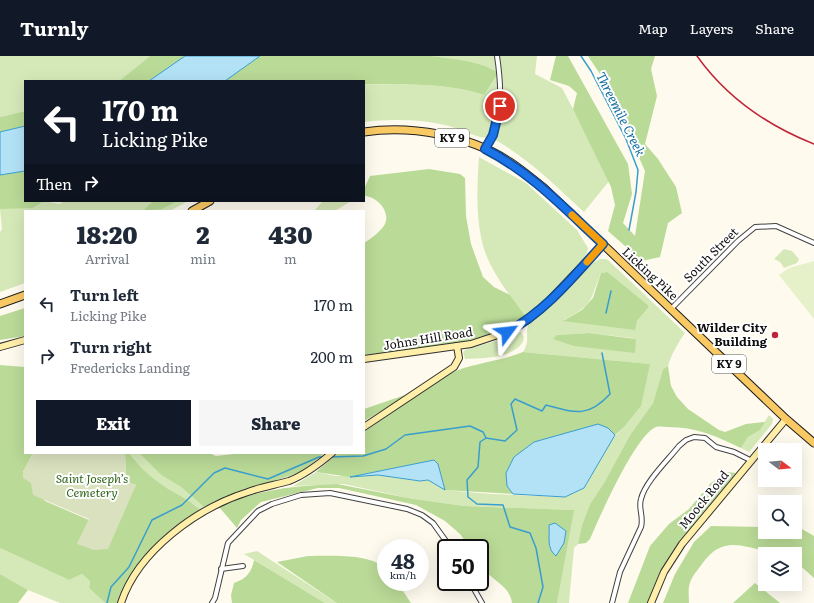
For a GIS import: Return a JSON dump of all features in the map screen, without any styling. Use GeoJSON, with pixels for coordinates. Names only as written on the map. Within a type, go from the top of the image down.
{"type":"FeatureCollection","features":[{"type":"Feature","properties":{"kind":"main road","name":"Licking Pike"},"geometry":{"type":"LineString","coordinates":[[365,132],[401,130],[452,138],[485,149],[509,161],[544,188],[786,419],[814,442]]}},
{"type":"Feature","properties":{"kind":"main road"},"geometry":{"type":"LineString","coordinates":[[194,210],[208,202]]}},
{"type":"Feature","properties":{"kind":"main road","name":"Johns Hill Road"},"geometry":{"type":"LineString","coordinates":[[365,359],[471,344],[495,338],[528,320],[557,293],[603,244]]}},
{"type":"Feature","properties":{"kind":"main road"},"geometry":{"type":"LineString","coordinates":[[0,304],[24,295]]}},
{"type":"Feature","properties":{"kind":"main road"},"geometry":{"type":"LineString","coordinates":[[0,347],[24,340]]}},
{"type":"Feature","properties":{"kind":"main road"},"geometry":{"type":"LineString","coordinates":[[365,426],[454,367],[459,358],[457,346]]}},
{"type":"Feature","properties":{"kind":"main road","name":"Moock Road"},"geometry":{"type":"LineString","coordinates":[[651,603],[659,582],[673,557],[750,460],[786,419]]}},
{"type":"Feature","properties":{"kind":"main road"},"geometry":{"type":"LineString","coordinates":[[121,603],[139,566],[164,542],[192,520],[231,498],[288,481],[312,469],[331,454]]}},
{"type":"Feature","properties":{"kind":"street"},"geometry":{"type":"LineString","coordinates":[[485,149],[493,135],[499,117],[501,93],[497,56]]}},
{"type":"Feature","properties":{"kind":"street","name":"South Street"},"geometry":{"type":"LineString","coordinates":[[671,309],[738,241],[755,227],[776,226],[814,243]]}},
{"type":"Feature","properties":{"kind":"street"},"geometry":{"type":"LineString","coordinates":[[612,603],[620,572],[643,522],[640,501],[643,492],[679,446],[686,440],[694,437],[705,438],[716,447],[734,452],[750,460]]}},
{"type":"Feature","properties":{"kind":"street"},"geometry":{"type":"LineString","coordinates":[[212,603],[215,598],[228,543],[258,511],[284,500],[317,493],[330,493],[407,509],[416,512],[436,526],[445,539]]}},
{"type":"Feature","properties":{"kind":"street"},"geometry":{"type":"LineString","coordinates":[[221,569],[242,566]]}},
{"type":"Feature","properties":{"kind":"street"},"geometry":{"type":"LineString","coordinates":[[475,591],[482,603]]}},
{"type":"Feature","properties":{"kind":"green space"},"geometry":{"type":"Polygon","coordinates":[[[0,56],[150,56],[120,80],[24,80],[24,111],[0,117],[0,56]]]}},
{"type":"Feature","properties":{"kind":"green space"},"geometry":{"type":"Polygon","coordinates":[[[150,56],[185,56],[150,80],[120,80],[150,56]]]}},
{"type":"Feature","properties":{"kind":"green space"},"geometry":{"type":"Polygon","coordinates":[[[260,56],[432,56],[475,63],[498,73],[484,95],[440,86],[365,84],[365,80],[226,80],[260,56]]]}},
{"type":"Feature","properties":{"kind":"green space"},"geometry":{"type":"Polygon","coordinates":[[[432,56],[537,56],[535,74],[562,88],[610,180],[584,212],[553,183],[520,156],[495,140],[482,138],[449,126],[428,122],[396,120],[365,122],[365,84],[440,86],[484,95],[495,77],[492,69],[458,60],[432,56]]]}},
{"type":"Feature","properties":{"kind":"green space"},"geometry":{"type":"Polygon","coordinates":[[[556,56],[568,56],[628,164],[632,194],[623,223],[635,236],[645,171],[606,83],[588,56],[655,56],[651,69],[657,96],[645,144],[658,159],[676,187],[682,213],[668,223],[660,257],[642,261],[608,231],[615,205],[611,187],[573,109],[577,93],[569,86],[550,80],[556,56]]]}},
{"type":"Feature","properties":{"kind":"green space"},"geometry":{"type":"Polygon","coordinates":[[[24,111],[24,126],[0,132],[0,117],[24,111]]]}},
{"type":"Feature","properties":{"kind":"green space"},"geometry":{"type":"Polygon","coordinates":[[[479,157],[526,183],[577,230],[588,248],[586,255],[572,274],[526,317],[498,278],[485,252],[478,217],[477,192],[479,157]]]}},
{"type":"Feature","properties":{"kind":"green space"},"geometry":{"type":"Polygon","coordinates":[[[429,169],[460,174],[465,178],[466,216],[471,244],[483,277],[494,287],[510,295],[526,317],[508,327],[489,334],[448,345],[365,355],[365,242],[381,229],[385,224],[386,219],[384,209],[378,201],[365,196],[365,187],[370,176],[429,169]]]}},
{"type":"Feature","properties":{"kind":"green space"},"geometry":{"type":"Polygon","coordinates":[[[24,171],[24,202],[42,202],[33,208],[0,209],[0,175],[24,171]]]}},
{"type":"Feature","properties":{"kind":"green space"},"geometry":{"type":"Polygon","coordinates":[[[42,202],[59,204],[63,202],[186,202],[172,210],[24,210],[24,283],[0,292],[0,232],[2,229],[0,209],[5,207],[33,208],[42,202]]]}},
{"type":"Feature","properties":{"kind":"green space"},"geometry":{"type":"Polygon","coordinates":[[[152,202],[175,202],[162,209],[144,210],[152,202]]]}},
{"type":"Feature","properties":{"kind":"green space"},"geometry":{"type":"Polygon","coordinates":[[[322,202],[349,202],[337,210],[315,210],[322,202]]]}},
{"type":"Feature","properties":{"kind":"green space"},"geometry":{"type":"Polygon","coordinates":[[[784,249],[792,251],[799,259],[797,263],[784,268],[780,262],[774,259],[784,249]]]}},
{"type":"Feature","properties":{"kind":"green space"},"geometry":{"type":"Polygon","coordinates":[[[600,259],[606,259],[609,261],[685,333],[675,349],[668,366],[663,369],[653,403],[630,435],[604,483],[590,504],[582,525],[578,544],[574,548],[569,603],[557,603],[573,510],[464,506],[408,498],[344,484],[293,486],[316,472],[336,476],[378,475],[420,481],[428,480],[445,490],[491,494],[565,497],[584,488],[606,450],[608,443],[623,428],[649,364],[523,352],[527,344],[527,330],[529,323],[594,262],[600,259]],[[606,272],[601,273],[592,296],[586,306],[564,320],[637,321],[648,308],[648,305],[606,272]],[[589,333],[557,335],[636,339],[632,338],[589,333]]]}},
{"type":"Feature","properties":{"kind":"green space"},"geometry":{"type":"Polygon","coordinates":[[[814,261],[814,319],[779,275],[789,268],[814,261]]]}},
{"type":"Feature","properties":{"kind":"green space"},"geometry":{"type":"Polygon","coordinates":[[[607,272],[648,305],[648,308],[637,321],[635,330],[563,321],[582,310],[593,298],[601,273],[607,272]]]}},
{"type":"Feature","properties":{"kind":"green space"},"geometry":{"type":"Polygon","coordinates":[[[24,308],[24,336],[0,340],[0,316],[24,308]]]}},
{"type":"Feature","properties":{"kind":"green space"},"geometry":{"type":"Polygon","coordinates":[[[521,332],[524,337],[523,342],[512,352],[504,355],[465,359],[463,352],[466,349],[496,341],[521,332]]]}},
{"type":"Feature","properties":{"kind":"green space"},"geometry":{"type":"Polygon","coordinates":[[[589,333],[636,339],[635,353],[574,346],[553,339],[557,335],[589,333]]]}},
{"type":"Feature","properties":{"kind":"green space"},"geometry":{"type":"Polygon","coordinates":[[[523,352],[650,364],[641,406],[623,428],[615,435],[608,428],[507,486],[513,494],[445,490],[438,464],[434,460],[350,477],[316,472],[337,454],[365,454],[365,431],[448,374],[466,367],[523,352]]]}},
{"type":"Feature","properties":{"kind":"green space"},"geometry":{"type":"Polygon","coordinates":[[[0,365],[24,367],[24,454],[32,454],[23,472],[45,501],[89,520],[77,544],[136,485],[126,482],[125,454],[130,454],[154,479],[200,510],[162,539],[141,561],[132,574],[118,603],[105,603],[89,588],[90,581],[82,574],[69,580],[0,548],[0,365]]]}},
{"type":"Feature","properties":{"kind":"green space"},"geometry":{"type":"Polygon","coordinates":[[[668,366],[671,386],[677,397],[688,409],[719,430],[725,432],[746,424],[765,422],[760,430],[748,437],[741,448],[697,430],[678,427],[656,427],[648,433],[639,444],[629,460],[590,539],[586,543],[578,544],[582,525],[590,504],[604,483],[630,435],[653,403],[663,369],[668,366]]]}},
{"type":"Feature","properties":{"kind":"green space"},"geometry":{"type":"Polygon","coordinates":[[[408,394],[410,394],[365,420],[365,409],[408,394]]]}},
{"type":"Feature","properties":{"kind":"green space"},"geometry":{"type":"Polygon","coordinates":[[[769,415],[773,419],[772,424],[749,452],[741,448],[748,437],[760,429],[769,415]]]}},
{"type":"Feature","properties":{"kind":"green space","name":"Saint Joseph’s Cemetery"},"geometry":{"type":"Polygon","coordinates":[[[32,454],[125,454],[126,481],[136,485],[108,549],[94,550],[77,544],[89,519],[33,495],[31,483],[23,478],[23,472],[32,454]]]}},
{"type":"Feature","properties":{"kind":"green space"},"geometry":{"type":"Polygon","coordinates":[[[130,454],[140,454],[161,475],[181,487],[204,507],[200,510],[160,483],[143,469],[130,454]]]}},
{"type":"Feature","properties":{"kind":"green space"},"geometry":{"type":"Polygon","coordinates":[[[140,454],[211,454],[216,456],[234,454],[324,454],[301,472],[238,493],[204,507],[181,487],[161,475],[140,454]]]}},
{"type":"Feature","properties":{"kind":"green space"},"geometry":{"type":"Polygon","coordinates":[[[727,472],[736,473],[674,551],[655,585],[648,603],[628,603],[650,546],[669,524],[689,509],[711,483],[727,472]]]}},
{"type":"Feature","properties":{"kind":"green space"},"geometry":{"type":"Polygon","coordinates":[[[337,484],[408,498],[464,506],[574,510],[557,603],[512,603],[507,591],[489,574],[489,539],[464,539],[445,521],[416,505],[339,488],[318,488],[261,502],[241,520],[237,528],[219,507],[262,492],[291,487],[337,484]],[[555,523],[549,525],[549,531],[564,543],[566,531],[555,523]]]}},
{"type":"Feature","properties":{"kind":"green space"},"geometry":{"type":"Polygon","coordinates":[[[711,526],[758,527],[758,539],[802,539],[802,529],[814,536],[814,578],[802,567],[802,547],[758,547],[758,550],[738,545],[728,545],[719,548],[711,554],[694,574],[689,586],[689,603],[663,603],[675,574],[694,542],[711,526]]]}},
{"type":"Feature","properties":{"kind":"green space"},"geometry":{"type":"Polygon","coordinates":[[[0,548],[69,580],[82,574],[90,581],[89,588],[105,603],[60,603],[28,590],[0,574],[0,548]]]}},
{"type":"Feature","properties":{"kind":"green space"},"geometry":{"type":"Polygon","coordinates":[[[257,551],[337,603],[325,603],[244,554],[257,551]]]}},
{"type":"Feature","properties":{"kind":"green space"},"geometry":{"type":"Polygon","coordinates":[[[308,556],[349,556],[370,560],[377,563],[377,591],[403,591],[411,603],[337,603],[277,562],[308,556]]]}},
{"type":"Feature","properties":{"kind":"green space"},"geometry":{"type":"Polygon","coordinates":[[[254,560],[325,603],[232,603],[231,595],[234,583],[248,574],[252,568],[254,560]]]}},
{"type":"Feature","properties":{"kind":"green space"},"geometry":{"type":"Polygon","coordinates":[[[0,574],[28,590],[18,603],[0,603],[0,574]]]}},
{"type":"Feature","properties":{"kind":"green space"},"geometry":{"type":"Polygon","coordinates":[[[755,583],[758,585],[758,591],[765,591],[780,603],[733,603],[755,583]]]}},
{"type":"Feature","properties":{"kind":"water"},"geometry":{"type":"Polygon","coordinates":[[[185,56],[260,56],[226,80],[150,80],[185,56]]]}},
{"type":"Feature","properties":{"kind":"water"},"geometry":{"type":"Polygon","coordinates":[[[24,126],[24,171],[0,175],[0,132],[24,126]]]}},
{"type":"Feature","properties":{"kind":"water"},"geometry":{"type":"Polygon","coordinates":[[[598,424],[608,428],[615,435],[584,488],[565,497],[513,494],[507,486],[506,473],[514,457],[534,442],[598,424]]]}},
{"type":"Feature","properties":{"kind":"water"},"geometry":{"type":"Polygon","coordinates":[[[434,460],[438,464],[445,490],[428,480],[420,481],[378,475],[350,477],[434,460]]]}},
{"type":"Feature","properties":{"kind":"water"},"geometry":{"type":"Polygon","coordinates":[[[555,523],[566,531],[564,543],[556,556],[551,549],[549,542],[549,525],[555,523]]]}},
{"type":"Feature","properties":{"kind":"waterway","name":"Threemile Creek"},"geometry":{"type":"LineString","coordinates":[[581,56],[591,71],[626,139],[638,170],[636,192],[629,230]]}},
{"type":"Feature","properties":{"kind":"waterway","name":"Threemile Creek"},"geometry":{"type":"LineString","coordinates":[[606,313],[611,291]]}},
{"type":"Feature","properties":{"kind":"waterway","name":"Threemile Creek"},"geometry":{"type":"LineString","coordinates":[[331,457],[363,456],[386,449],[405,435],[470,426],[483,432],[486,438],[505,441],[517,430],[511,404],[515,399],[542,411],[546,405],[581,412],[588,410],[602,402],[610,394],[602,353]]}},
{"type":"Feature","properties":{"kind":"waterway"},"geometry":{"type":"LineString","coordinates":[[486,438],[480,442],[478,467],[467,480],[468,497],[477,504],[503,505],[510,527],[530,533],[536,548],[543,587],[538,603]]}},
{"type":"Feature","properties":{"kind":"waterway","name":"Threemile Creek"},"geometry":{"type":"LineString","coordinates":[[107,603],[111,587],[129,567],[152,520],[182,505],[214,473],[225,468],[268,479],[319,457],[323,457]]}},
{"type":"Feature","properties":{"kind":"railway"},"geometry":{"type":"LineString","coordinates":[[697,56],[721,85],[749,109],[780,128],[814,144]]}},
{"type":"Feature","properties":{"kind":"slow traffic"},"geometry":{"type":"LineString","coordinates":[[572,215],[603,244],[587,262]]}},
{"type":"Feature","properties":{"kind":"place","name":"Wilder City Building"},"geometry":{"type":"Point","coordinates":[775,335]}},
{"type":"Feature","properties":{"kind":"route"},"geometry":{"type":"LineString","coordinates":[[500,106],[499,117],[493,135],[485,149],[509,161],[544,188],[603,244],[542,308],[528,320],[507,332]]}}]}
